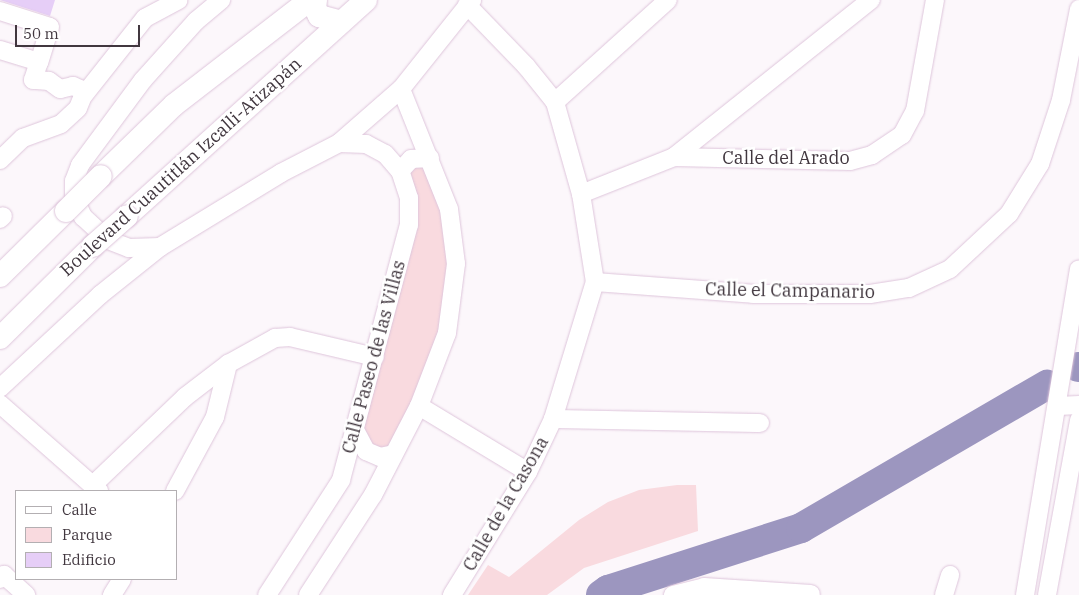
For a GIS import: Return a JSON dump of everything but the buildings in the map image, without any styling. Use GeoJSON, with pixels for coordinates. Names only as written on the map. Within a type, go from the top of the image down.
{"type":"FeatureCollection","features":[{"type":"Feature","properties":{"kind":"main road"},"geometry":{"type":"LineString","coordinates":[[0,276],[174,105],[310,0]]}},
{"type":"Feature","properties":{"kind":"main road"},"geometry":{"type":"LineString","coordinates":[[316,0],[315,8],[319,16],[341,22]]}},
{"type":"Feature","properties":{"kind":"main road","name":"Boulevard Cuautitlán Izcalli-Atizapán"},"geometry":{"type":"LineString","coordinates":[[0,338],[93,246],[366,0]]}},
{"type":"Feature","properties":{"kind":"street"},"geometry":{"type":"LineString","coordinates":[[0,160],[24,138],[61,124],[78,108],[84,95],[145,18],[179,0]]}},
{"type":"Feature","properties":{"kind":"street"},"geometry":{"type":"LineString","coordinates":[[160,247],[129,248],[108,240],[83,217],[74,197],[74,181],[80,165],[143,80],[196,21],[221,0]]}},
{"type":"Feature","properties":{"kind":"street"},"geometry":{"type":"LineString","coordinates":[[555,102],[668,0]]}},
{"type":"Feature","properties":{"kind":"street","name":"Calle del Arado"},"geometry":{"type":"LineString","coordinates":[[582,194],[674,157],[872,0]]}},
{"type":"Feature","properties":{"kind":"street","name":"Calle del Arado"},"geometry":{"type":"LineString","coordinates":[[674,157],[850,161],[872,155],[902,135],[916,111],[935,0]]}},
{"type":"Feature","properties":{"kind":"street"},"geometry":{"type":"LineString","coordinates":[[0,388],[100,295],[160,247],[281,173],[339,143],[401,89],[470,2]]}},
{"type":"Feature","properties":{"kind":"street","name":"Calle de la Casona"},"geometry":{"type":"LineString","coordinates":[[452,595],[528,472],[553,420],[595,282],[582,194],[555,102],[470,2]]}},
{"type":"Feature","properties":{"kind":"street","name":"Calle el Campanario"},"geometry":{"type":"LineString","coordinates":[[595,282],[752,294],[870,294],[909,288],[950,269],[1009,214],[1040,164],[1061,100],[1079,9]]}},
{"type":"Feature","properties":{"kind":"street"},"geometry":{"type":"LineString","coordinates":[[2,17],[50,27],[32,80],[49,81],[60,89],[75,86],[86,91],[84,95]]}},
{"type":"Feature","properties":{"kind":"street"},"geometry":{"type":"LineString","coordinates":[[0,50],[39,62]]}},
{"type":"Feature","properties":{"kind":"street"},"geometry":{"type":"LineString","coordinates":[[308,595],[373,495],[419,406],[447,333],[456,264],[449,209],[401,89]]}},
{"type":"Feature","properties":{"kind":"street","name":"Calle Paseo de las Villas"},"geometry":{"type":"LineString","coordinates":[[267,595],[341,480],[409,225],[409,198],[400,171],[385,154],[366,144],[339,143]]}},
{"type":"Feature","properties":{"kind":"street"},"geometry":{"type":"LineString","coordinates":[[400,171],[411,159],[430,158]]}},
{"type":"Feature","properties":{"kind":"street"},"geometry":{"type":"LineString","coordinates":[[1025,595],[1058,406],[1079,269]]}},
{"type":"Feature","properties":{"kind":"street"},"geometry":{"type":"LineString","coordinates":[[0,404],[96,488],[185,397],[228,364],[275,338],[290,337],[375,358]]}},
{"type":"Feature","properties":{"kind":"street"},"geometry":{"type":"LineString","coordinates":[[176,490],[215,417],[228,364]]}},
{"type":"Feature","properties":{"kind":"street"},"geometry":{"type":"LineString","coordinates":[[1058,406],[1079,405]]}},
{"type":"Feature","properties":{"kind":"street"},"geometry":{"type":"LineString","coordinates":[[419,406],[528,472]]}},
{"type":"Feature","properties":{"kind":"street"},"geometry":{"type":"LineString","coordinates":[[553,420],[760,423]]}},
{"type":"Feature","properties":{"kind":"street"},"geometry":{"type":"LineString","coordinates":[[1047,595],[1072,491],[1079,420]]}},
{"type":"Feature","properties":{"kind":"street"},"geometry":{"type":"LineString","coordinates":[[355,430],[366,451],[380,457],[394,454]]}},
{"type":"Feature","properties":{"kind":"street"},"geometry":{"type":"LineString","coordinates":[[1039,509],[1072,491]]}},
{"type":"Feature","properties":{"kind":"street"},"geometry":{"type":"LineString","coordinates":[[944,595],[950,576]]}},
{"type":"Feature","properties":{"kind":"street"},"geometry":{"type":"LineString","coordinates":[[2,577],[26,595]]}},
{"type":"Feature","properties":{"kind":"street"},"geometry":{"type":"LineString","coordinates":[[112,595],[121,580]]}},
{"type":"Feature","properties":{"kind":"street"},"geometry":{"type":"LineString","coordinates":[[673,595],[704,587],[811,594]]}},
{"type":"Feature","properties":{"kind":"green space"},"geometry":{"type":"Polygon","coordinates":[[[426,164],[445,211],[452,263],[440,340],[413,409],[388,448],[374,447],[361,429],[413,232],[406,172],[414,165],[426,164]]]}},
{"type":"Feature","properties":{"kind":"green space"},"geometry":{"type":"Polygon","coordinates":[[[677,485],[696,485],[698,531],[584,568],[547,595],[468,595],[488,565],[509,577],[579,520],[608,502],[639,490],[677,485]]]}},
{"type":"Feature","properties":{"kind":"waterway"},"geometry":{"type":"LineString","coordinates":[[601,595],[608,590],[801,528],[1047,385]]}}]}
